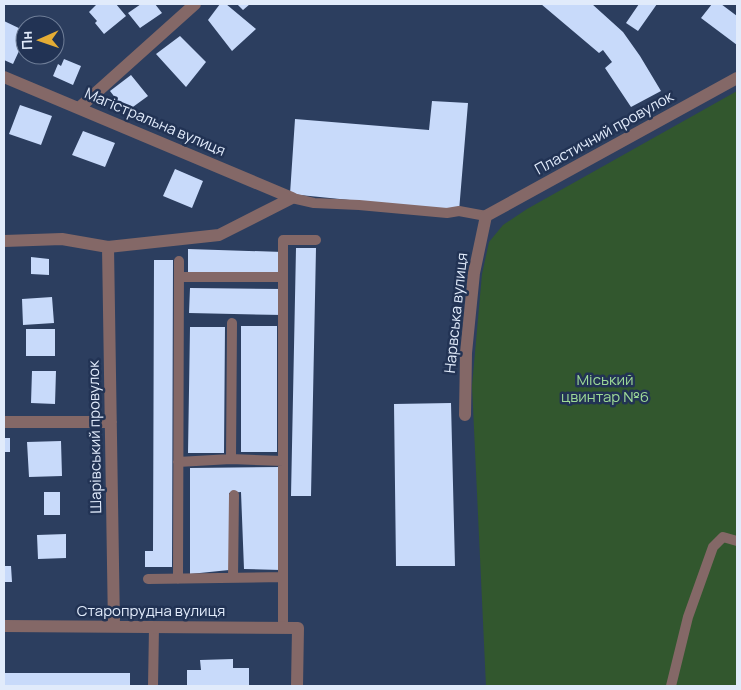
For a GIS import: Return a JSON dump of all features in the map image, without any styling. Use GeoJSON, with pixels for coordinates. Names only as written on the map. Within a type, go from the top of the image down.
{"type":"FeatureCollection","features":[{"type":"Feature","properties":{"kind":"street"},"geometry":{"type":"LineString","coordinates":[[79,108],[195,4]]}},
{"type":"Feature","properties":{"kind":"street","name":"Магістральна вулиця"},"geometry":{"type":"LineString","coordinates":[[4,77],[292,198]]}},
{"type":"Feature","properties":{"kind":"street","name":"Пластичний провулок"},"geometry":{"type":"LineString","coordinates":[[486,216],[737,78]]}},
{"type":"Feature","properties":{"kind":"street"},"geometry":{"type":"LineString","coordinates":[[4,241],[62,239],[108,247],[219,235],[292,198]]}},
{"type":"Feature","properties":{"kind":"street","name":"Нарвська вулиця"},"geometry":{"type":"LineString","coordinates":[[465,415],[466,353],[474,273],[486,216]]}},
{"type":"Feature","properties":{"kind":"street","name":"Шарівський провулок"},"geometry":{"type":"LineString","coordinates":[[108,247],[114,627]]}},
{"type":"Feature","properties":{"kind":"street"},"geometry":{"type":"LineString","coordinates":[[4,422],[111,422]]}},
{"type":"Feature","properties":{"kind":"street","name":"Старопрудна вулиця"},"geometry":{"type":"LineString","coordinates":[[4,626],[298,628],[297,686]]}},
{"type":"Feature","properties":{"kind":"lane"},"geometry":{"type":"LineString","coordinates":[[292,198],[314,203],[447,213],[459,211],[486,216]]}},
{"type":"Feature","properties":{"kind":"lane"},"geometry":{"type":"LineString","coordinates":[[283,628],[283,240],[316,240]]}},
{"type":"Feature","properties":{"kind":"lane"},"geometry":{"type":"LineString","coordinates":[[178,579],[179,261]]}},
{"type":"Feature","properties":{"kind":"lane"},"geometry":{"type":"LineString","coordinates":[[179,277],[283,277]]}},
{"type":"Feature","properties":{"kind":"lane"},"geometry":{"type":"LineString","coordinates":[[231,459],[232,323]]}},
{"type":"Feature","properties":{"kind":"lane"},"geometry":{"type":"LineString","coordinates":[[178,462],[231,459],[283,461]]}},
{"type":"Feature","properties":{"kind":"lane"},"geometry":{"type":"LineString","coordinates":[[233,578],[234,495]]}},
{"type":"Feature","properties":{"kind":"lane"},"geometry":{"type":"LineString","coordinates":[[671,686],[688,618],[713,547],[723,537],[737,541]]}},
{"type":"Feature","properties":{"kind":"lane"},"geometry":{"type":"LineString","coordinates":[[148,579],[283,577]]}},
{"type":"Feature","properties":{"kind":"lane"},"geometry":{"type":"LineString","coordinates":[[153,686],[154,627]]}},
{"type":"Feature","properties":{"kind":"green space","name":"Міський цвинтар №6"},"geometry":{"type":"Polygon","coordinates":[[[737,91],[737,686],[486,686],[472,386],[482,274],[489,242],[503,225],[527,209],[737,91]]]}},
{"type":"Feature","properties":{"kind":"building"},"geometry":{"type":"Polygon","coordinates":[[[97,4],[116,4],[126,16],[104,34],[95,23],[97,21],[89,12],[97,4]]]}},
{"type":"Feature","properties":{"kind":"building"},"geometry":{"type":"Polygon","coordinates":[[[141,4],[155,4],[162,13],[140,28],[128,13],[141,4]]]}},
{"type":"Feature","properties":{"kind":"building"},"geometry":{"type":"Polygon","coordinates":[[[220,4],[226,4],[256,29],[232,51],[208,20],[220,4]]]}},
{"type":"Feature","properties":{"kind":"building"},"geometry":{"type":"Polygon","coordinates":[[[237,4],[250,4],[243,10],[237,4]]]}},
{"type":"Feature","properties":{"kind":"building"},"geometry":{"type":"Polygon","coordinates":[[[541,4],[592,4],[623,32],[661,91],[631,107],[605,68],[612,62],[603,50],[599,53],[541,4]]]}},
{"type":"Feature","properties":{"kind":"building"},"geometry":{"type":"Polygon","coordinates":[[[639,4],[657,4],[638,31],[626,23],[639,4]]]}},
{"type":"Feature","properties":{"kind":"building"},"geometry":{"type":"Polygon","coordinates":[[[712,4],[721,4],[737,16],[737,45],[701,18],[712,4]]]}},
{"type":"Feature","properties":{"kind":"building"},"geometry":{"type":"Polygon","coordinates":[[[4,21],[15,26],[15,60],[13,64],[4,60],[4,21]]]}},
{"type":"Feature","properties":{"kind":"building"},"geometry":{"type":"Polygon","coordinates":[[[180,36],[206,62],[186,87],[156,54],[180,36]]]}},
{"type":"Feature","properties":{"kind":"building"},"geometry":{"type":"Polygon","coordinates":[[[65,59],[81,66],[73,85],[53,76],[58,65],[65,65],[65,59]]]}},
{"type":"Feature","properties":{"kind":"building"},"geometry":{"type":"Polygon","coordinates":[[[131,75],[148,96],[126,112],[110,91],[131,75]]]}},
{"type":"Feature","properties":{"kind":"building"},"geometry":{"type":"Polygon","coordinates":[[[432,101],[468,103],[459,211],[290,194],[295,119],[429,130],[432,101]]]}},
{"type":"Feature","properties":{"kind":"building"},"geometry":{"type":"Polygon","coordinates":[[[20,105],[52,116],[41,145],[9,134],[20,105]]]}},
{"type":"Feature","properties":{"kind":"building"},"geometry":{"type":"Polygon","coordinates":[[[83,131],[115,143],[105,167],[72,155],[83,131]]]}},
{"type":"Feature","properties":{"kind":"building"},"geometry":{"type":"Polygon","coordinates":[[[175,169],[203,181],[192,208],[163,196],[175,169]]]}},
{"type":"Feature","properties":{"kind":"building"},"geometry":{"type":"Polygon","coordinates":[[[296,248],[316,248],[311,496],[291,496],[296,248]]]}},
{"type":"Feature","properties":{"kind":"building"},"geometry":{"type":"Polygon","coordinates":[[[188,249],[283,252],[283,277],[188,275],[188,249]]]}},
{"type":"Feature","properties":{"kind":"building"},"geometry":{"type":"Polygon","coordinates":[[[31,257],[49,259],[49,275],[31,274],[31,257]]]}},
{"type":"Feature","properties":{"kind":"building"},"geometry":{"type":"Polygon","coordinates":[[[154,260],[173,260],[172,567],[145,567],[145,551],[153,551],[154,260]]]}},
{"type":"Feature","properties":{"kind":"building"},"geometry":{"type":"Polygon","coordinates":[[[190,288],[283,289],[283,315],[189,313],[190,288]]]}},
{"type":"Feature","properties":{"kind":"building"},"geometry":{"type":"Polygon","coordinates":[[[52,297],[54,323],[23,325],[22,299],[52,297]]]}},
{"type":"Feature","properties":{"kind":"building"},"geometry":{"type":"Polygon","coordinates":[[[241,326],[277,326],[277,452],[241,452],[241,326]]]}},
{"type":"Feature","properties":{"kind":"building"},"geometry":{"type":"Polygon","coordinates":[[[190,327],[225,327],[224,453],[188,453],[190,327]]]}},
{"type":"Feature","properties":{"kind":"building"},"geometry":{"type":"Polygon","coordinates":[[[26,329],[55,329],[55,356],[26,356],[26,329]]]}},
{"type":"Feature","properties":{"kind":"building"},"geometry":{"type":"Polygon","coordinates":[[[32,371],[56,371],[55,404],[31,403],[32,371]]]}},
{"type":"Feature","properties":{"kind":"building"},"geometry":{"type":"Polygon","coordinates":[[[451,403],[455,566],[396,566],[394,404],[451,403]]]}},
{"type":"Feature","properties":{"kind":"building"},"geometry":{"type":"Polygon","coordinates":[[[4,438],[10,438],[10,452],[4,452],[4,438]]]}},
{"type":"Feature","properties":{"kind":"building"},"geometry":{"type":"Polygon","coordinates":[[[61,441],[62,476],[29,477],[27,442],[61,441]]]}},
{"type":"Feature","properties":{"kind":"building"},"geometry":{"type":"Polygon","coordinates":[[[281,467],[281,570],[244,569],[241,492],[229,493],[229,570],[190,574],[190,468],[281,467]]]}},
{"type":"Feature","properties":{"kind":"building"},"geometry":{"type":"Polygon","coordinates":[[[44,492],[60,492],[60,515],[44,515],[44,492]]]}},
{"type":"Feature","properties":{"kind":"building"},"geometry":{"type":"Polygon","coordinates":[[[66,534],[66,558],[38,559],[37,535],[66,534]]]}},
{"type":"Feature","properties":{"kind":"building"},"geometry":{"type":"Polygon","coordinates":[[[4,566],[11,566],[12,582],[4,582],[4,566]]]}},
{"type":"Feature","properties":{"kind":"building"},"geometry":{"type":"Polygon","coordinates":[[[233,659],[233,668],[249,668],[249,686],[187,686],[187,670],[201,670],[200,660],[233,659]]]}},
{"type":"Feature","properties":{"kind":"building"},"geometry":{"type":"Polygon","coordinates":[[[5,673],[130,673],[130,686],[5,686],[5,673]]]}}]}
